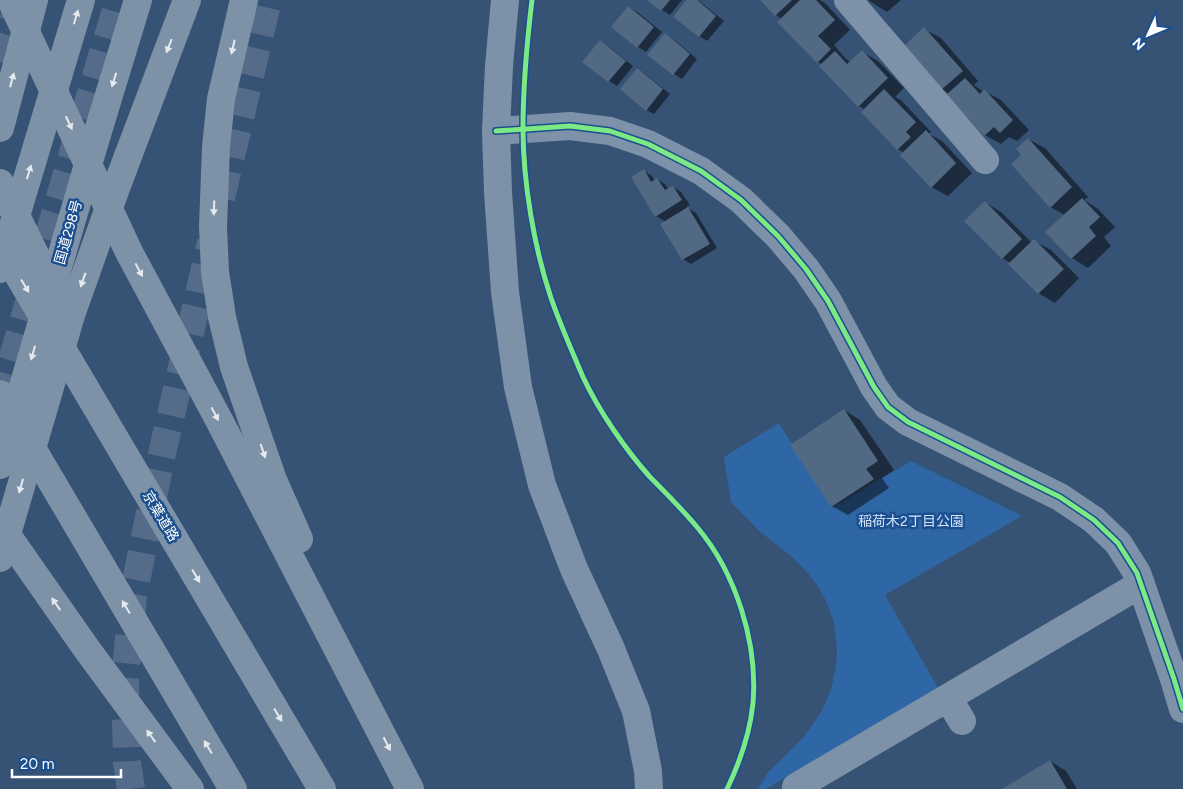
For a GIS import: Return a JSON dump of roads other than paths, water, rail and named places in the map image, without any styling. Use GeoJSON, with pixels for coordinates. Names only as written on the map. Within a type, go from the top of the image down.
{"type":"FeatureCollection","features":[{"type":"Feature","properties":{"kind":"highway"},"geometry":{"type":"LineString","coordinates":[[11,0],[129,252],[410,789]]}},
{"type":"Feature","properties":{"kind":"highway"},"geometry":{"type":"LineString","coordinates":[[0,128],[34,0]]}},
{"type":"Feature","properties":{"kind":"highway"},"geometry":{"type":"LineString","coordinates":[[0,269],[81,0]]}},
{"type":"Feature","properties":{"kind":"highway","name":"国道298号"},"geometry":{"type":"LineString","coordinates":[[0,464],[138,0]]}},
{"type":"Feature","properties":{"kind":"highway"},"geometry":{"type":"LineString","coordinates":[[0,558],[71,314],[187,0]]}},
{"type":"Feature","properties":{"kind":"highway"},"geometry":{"type":"LineString","coordinates":[[244,0],[221,100],[216,147],[213,226],[215,272],[222,317],[234,367],[273,480],[374,718]]}},
{"type":"Feature","properties":{"kind":"highway"},"geometry":{"type":"LineString","coordinates":[[0,182],[171,534]]}},
{"type":"Feature","properties":{"kind":"highway","name":"京葉道路"},"geometry":{"type":"LineString","coordinates":[[0,244],[322,789]]}},
{"type":"Feature","properties":{"kind":"highway"},"geometry":{"type":"LineString","coordinates":[[0,394],[233,789]]}},
{"type":"Feature","properties":{"kind":"highway"},"geometry":{"type":"LineString","coordinates":[[0,525],[86,648],[190,789]]}},
{"type":"Feature","properties":{"kind":"street"},"geometry":{"type":"LineString","coordinates":[[505,0],[496,131],[498,192],[505,292],[518,387],[542,486],[574,569],[611,649],[636,711],[648,770],[648,789]]}},
{"type":"Feature","properties":{"kind":"street"},"geometry":{"type":"LineString","coordinates":[[848,0],[985,160]]}},
{"type":"Feature","properties":{"kind":"street"},"geometry":{"type":"LineString","coordinates":[[496,131],[570,126],[610,131],[648,144],[700,171],[741,200],[778,236],[806,269],[828,301],[874,387],[888,407],[908,422],[1060,497],[1094,520],[1118,543],[1137,573],[1183,709]]}},
{"type":"Feature","properties":{"kind":"street"},"geometry":{"type":"LineString","coordinates":[[796,786],[824,781],[948,698],[1141,584]]}},
{"type":"Feature","properties":{"kind":"street"},"geometry":{"type":"LineString","coordinates":[[948,698],[962,722]]}},
{"type":"Feature","properties":{"kind":"tunnel"},"geometry":{"type":"LineString","coordinates":[[0,62],[20,0]]}},
{"type":"Feature","properties":{"kind":"tunnel"},"geometry":{"type":"LineString","coordinates":[[0,401],[119,0]]}},
{"type":"Feature","properties":{"kind":"tunnel"},"geometry":{"type":"LineString","coordinates":[[221,198],[268,0]]}},
{"type":"Feature","properties":{"kind":"tunnel"},"geometry":{"type":"LineString","coordinates":[[131,789],[127,762],[125,680],[133,596],[161,458],[211,242]]}},
{"type":"Feature","properties":{"kind":"park label","name":"稲荷木2丁目公園"},"geometry":{"type":"Point","coordinates":[911,521]}}]}
